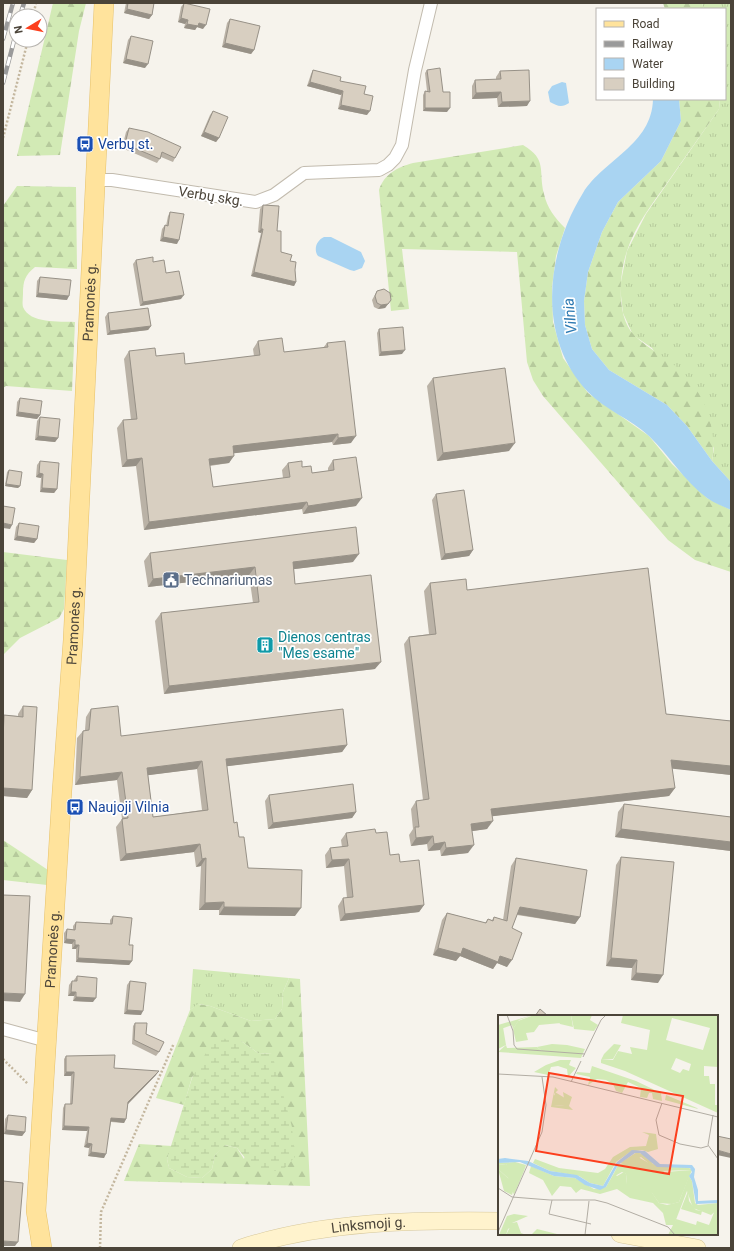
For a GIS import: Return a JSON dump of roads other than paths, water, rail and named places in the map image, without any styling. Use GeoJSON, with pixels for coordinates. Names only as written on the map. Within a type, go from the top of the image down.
{"type":"FeatureCollection","features":[{"type":"Feature","properties":{"kind":"main road","name":"Pramonės g."},"geometry":{"type":"LineString","coordinates":[[42,1248],[36,1210],[73,640],[104,3]]}},
{"type":"Feature","properties":{"kind":"main road","name":"Linksmoji g."},"geometry":{"type":"LineString","coordinates":[[241,1248],[303,1233],[345,1226],[395,1222],[498,1221]]}},
{"type":"Feature","properties":{"kind":"main road"},"geometry":{"type":"LineString","coordinates":[[626,1235],[697,1248]]}},
{"type":"Feature","properties":{"kind":"street","name":"Verbų skg."},"geometry":{"type":"LineString","coordinates":[[96,180],[112,180],[256,202],[274,194],[304,173],[323,171],[379,170],[388,165],[395,158],[402,145],[415,70],[431,3]]}},
{"type":"Feature","properties":{"kind":"street"},"geometry":{"type":"LineString","coordinates":[[3,1029],[47,1041]]}},
{"type":"Feature","properties":{"kind":"water"},"geometry":{"type":"Polygon","coordinates":[[[562,82],[566,83],[569,103],[564,106],[560,106],[550,102],[548,92],[552,86],[562,82]]]}},
{"type":"Feature","properties":{"kind":"water","name":"Vilnia"},"geometry":{"type":"Polygon","coordinates":[[[653,100],[679,100],[681,121],[661,161],[618,202],[602,232],[588,272],[584,301],[585,325],[592,349],[609,370],[667,405],[687,426],[712,461],[731,482],[731,510],[710,500],[699,491],[691,484],[649,436],[634,424],[602,404],[588,392],[571,370],[560,346],[554,321],[552,294],[555,268],[561,241],[570,216],[583,193],[592,181],[636,140],[645,128],[651,115],[653,100]]]}},
{"type":"Feature","properties":{"kind":"water"},"geometry":{"type":"Polygon","coordinates":[[[324,237],[331,237],[361,252],[365,261],[362,268],[354,271],[350,270],[318,256],[316,245],[319,240],[324,237]]]}},
{"type":"Feature","properties":{"kind":"railway"},"geometry":{"type":"LineString","coordinates":[[3,39],[13,3]]}},
{"type":"Feature","properties":{"kind":"railway"},"geometry":{"type":"LineString","coordinates":[[22,8],[24,3]]}},
{"type":"Feature","properties":{"kind":"railway"},"geometry":{"type":"LineString","coordinates":[[3,83],[12,48]]}},
{"type":"Feature","properties":{"kind":"place","name":"Verbų st."},"geometry":{"type":"Point","coordinates":[85,144]}},
{"type":"Feature","properties":{"kind":"place","name":"Technariumas"},"geometry":{"type":"Point","coordinates":[171,580]}},
{"type":"Feature","properties":{"kind":"place","name":"Dienos centras \"Mes esame\""},"geometry":{"type":"Point","coordinates":[265,645]}},
{"type":"Feature","properties":{"kind":"place","name":"Naujoji Vilnia"},"geometry":{"type":"Point","coordinates":[75,807]}}]}
